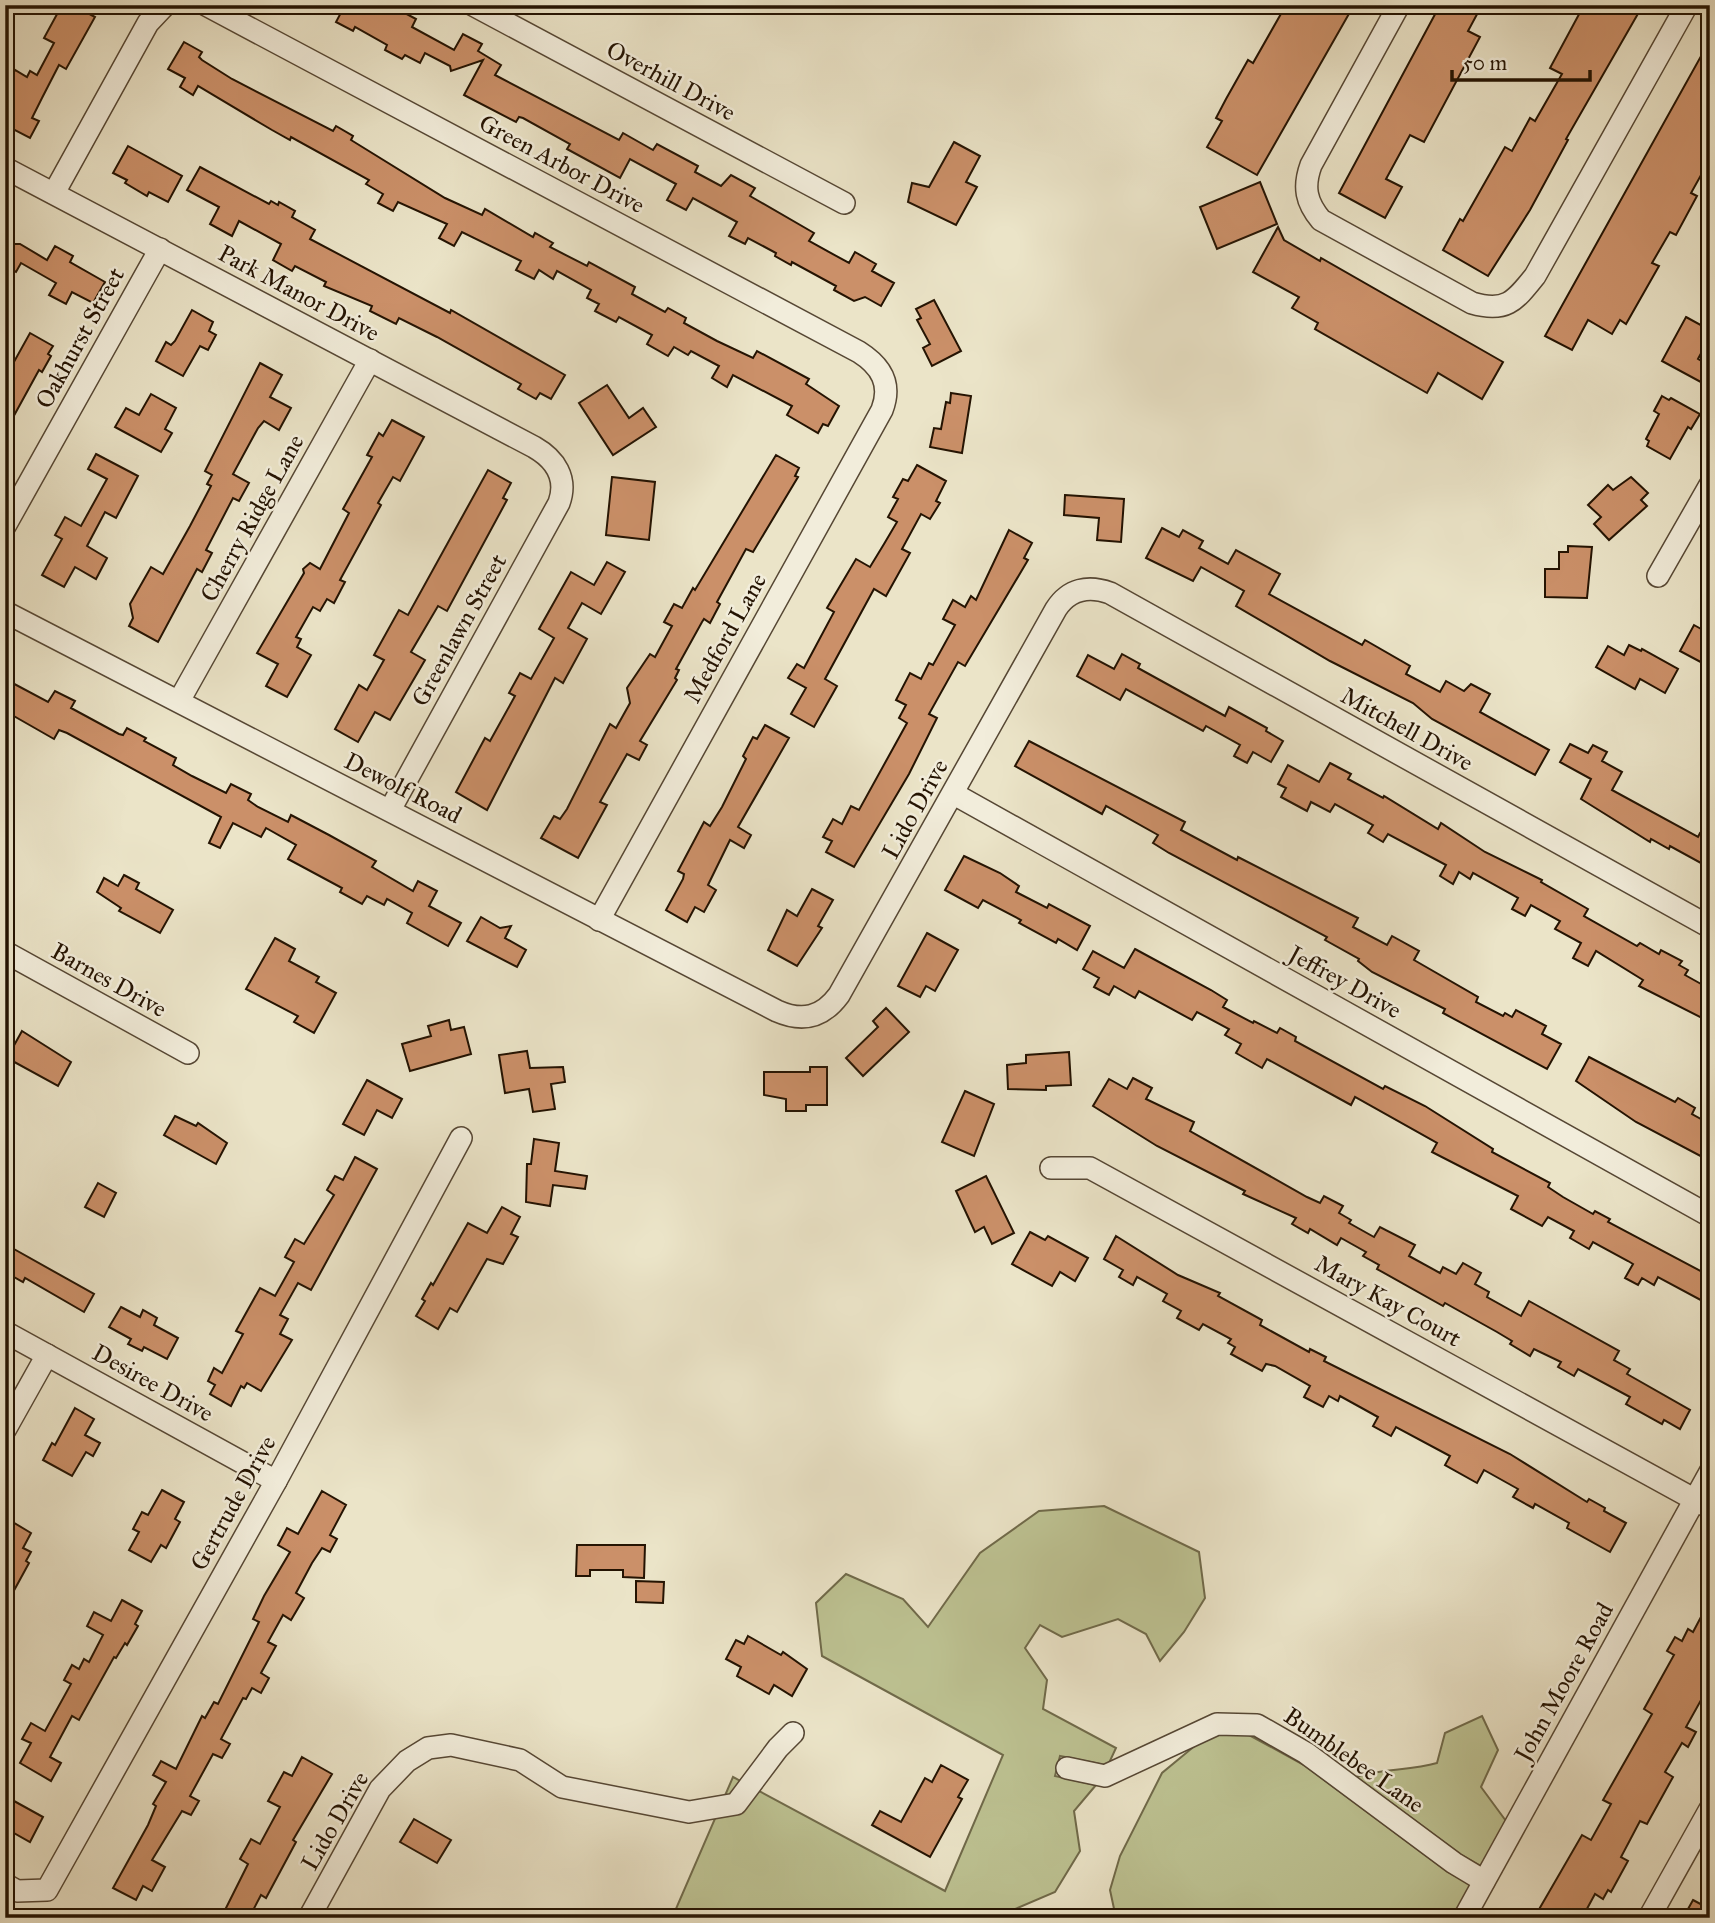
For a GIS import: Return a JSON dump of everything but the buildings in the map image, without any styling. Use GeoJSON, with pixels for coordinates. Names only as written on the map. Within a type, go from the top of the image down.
{"type":"FeatureCollection","features":[{"type":"Feature","properties":{"kind":"street"},"geometry":{"type":"LineString","coordinates":[[54,193],[148,23],[165,5]]}},
{"type":"Feature","properties":{"kind":"street","name":"Green Arbor Drive"},"geometry":{"type":"LineString","coordinates":[[206,5],[859,352],[875,363],[885,379]]}},
{"type":"Feature","properties":{"kind":"street","name":"Overhill Drive"},"geometry":{"type":"LineString","coordinates":[[473,5],[844,203]]}},
{"type":"Feature","properties":{"kind":"street"},"geometry":{"type":"LineString","coordinates":[[1399,5],[1311,165],[1306,193],[1311,208],[1321,220],[1472,303],[1490,308],[1503,306],[1518,298],[1535,276],[1688,5]]}},
{"type":"Feature","properties":{"kind":"street","name":"Park Manor Drive"},"geometry":{"type":"LineString","coordinates":[[5,167],[541,452],[560,473]]}},
{"type":"Feature","properties":{"kind":"street","name":"Oakhurst Street"},"geometry":{"type":"LineString","coordinates":[[5,526],[160,249]]}},
{"type":"Feature","properties":{"kind":"street","name":"Cherry Ridge Lane"},"geometry":{"type":"LineString","coordinates":[[179,701],[370,360]]}},
{"type":"Feature","properties":{"kind":"street","name":"Medford Lane"},"geometry":{"type":"LineString","coordinates":[[600,920],[882,410],[886,395],[885,379]]}},
{"type":"Feature","properties":{"kind":"street","name":"Greenlawn Street"},"geometry":{"type":"LineString","coordinates":[[390,810],[559,503],[562,490],[560,473]]}},
{"type":"Feature","properties":{"kind":"street"},"geometry":{"type":"LineString","coordinates":[[1658,576],[1710,485]]}},
{"type":"Feature","properties":{"kind":"street","name":"Mitchell Drive"},"geometry":{"type":"LineString","coordinates":[[1076,591],[1090,588],[1110,593],[1710,927]]}},
{"type":"Feature","properties":{"kind":"street","name":"Lido Drive"},"geometry":{"type":"LineString","coordinates":[[777,1011],[795,1018],[811,1017],[833,1004],[954,794],[1056,609],[1076,591]]}},
{"type":"Feature","properties":{"kind":"street","name":"Dewolf Road"},"geometry":{"type":"LineString","coordinates":[[5,612],[777,1011]]}},
{"type":"Feature","properties":{"kind":"street","name":"Jeffrey Drive"},"geometry":{"type":"LineString","coordinates":[[954,794],[1710,1216]]}},
{"type":"Feature","properties":{"kind":"street","name":"Barnes Drive"},"geometry":{"type":"LineString","coordinates":[[5,952],[188,1053]]}},
{"type":"Feature","properties":{"kind":"street","name":"Gertrude Drive"},"geometry":{"type":"LineString","coordinates":[[5,1884],[17,1891],[47,1890],[276,1481],[461,1138]]}},
{"type":"Feature","properties":{"kind":"street","name":"Mary Kay Court"},"geometry":{"type":"LineString","coordinates":[[1051,1168],[1090,1168],[1702,1504]]}},
{"type":"Feature","properties":{"kind":"street","name":"Desiree Drive"},"geometry":{"type":"LineString","coordinates":[[5,1332],[276,1481]]}},
{"type":"Feature","properties":{"kind":"street"},"geometry":{"type":"LineString","coordinates":[[5,1430],[47,1355]]}},
{"type":"Feature","properties":{"kind":"street","name":"John Moore Road"},"geometry":{"type":"LineString","coordinates":[[1464,1918],[1702,1504],[1710,1472]]}},
{"type":"Feature","properties":{"kind":"street","name":"Bumblebee Lane"},"geometry":{"type":"LineString","coordinates":[[1066,1768],[1105,1776],[1217,1724],[1257,1725],[1306,1753],[1454,1863],[1484,1881]]}},
{"type":"Feature","properties":{"kind":"street","name":"Lido Drive"},"geometry":{"type":"LineString","coordinates":[[309,1918],[380,1789],[407,1761],[428,1748],[452,1745],[520,1760],[562,1787],[690,1812],[737,1804],[778,1748],[793,1733]]}},
{"type":"Feature","properties":{"kind":"street"},"geometry":{"type":"LineString","coordinates":[[1649,1918],[1710,1809]]}},
{"type":"Feature","properties":{"kind":"green space"},"geometry":{"type":"Polygon","coordinates":[[[1104,1506],[1199,1552],[1205,1598],[1184,1632],[1160,1661],[1146,1634],[1118,1619],[1062,1637],[1040,1625],[1025,1648],[1047,1680],[1043,1709],[1116,1748],[1109,1763],[1105,1765],[1060,1756],[1055,1776],[1096,1785],[1074,1811],[1080,1851],[1055,1892],[1015,1909],[1009,1918],[672,1918],[733,1777],[945,1891],[1003,1755],[822,1656],[816,1603],[846,1574],[903,1599],[928,1627],[980,1553],[1039,1511],[1104,1506]]]}},
{"type":"Feature","properties":{"kind":"green space"},"geometry":{"type":"Polygon","coordinates":[[[1482,1716],[1498,1750],[1481,1787],[1506,1821],[1481,1866],[1460,1854],[1356,1777],[1437,1763],[1445,1733],[1482,1716]]]}},
{"type":"Feature","properties":{"kind":"green space"},"geometry":{"type":"Polygon","coordinates":[[[1218,1734],[1249,1735],[1304,1765],[1448,1872],[1471,1885],[1453,1918],[1116,1918],[1110,1890],[1120,1856],[1162,1773],[1197,1744],[1218,1734]]]}}]}
